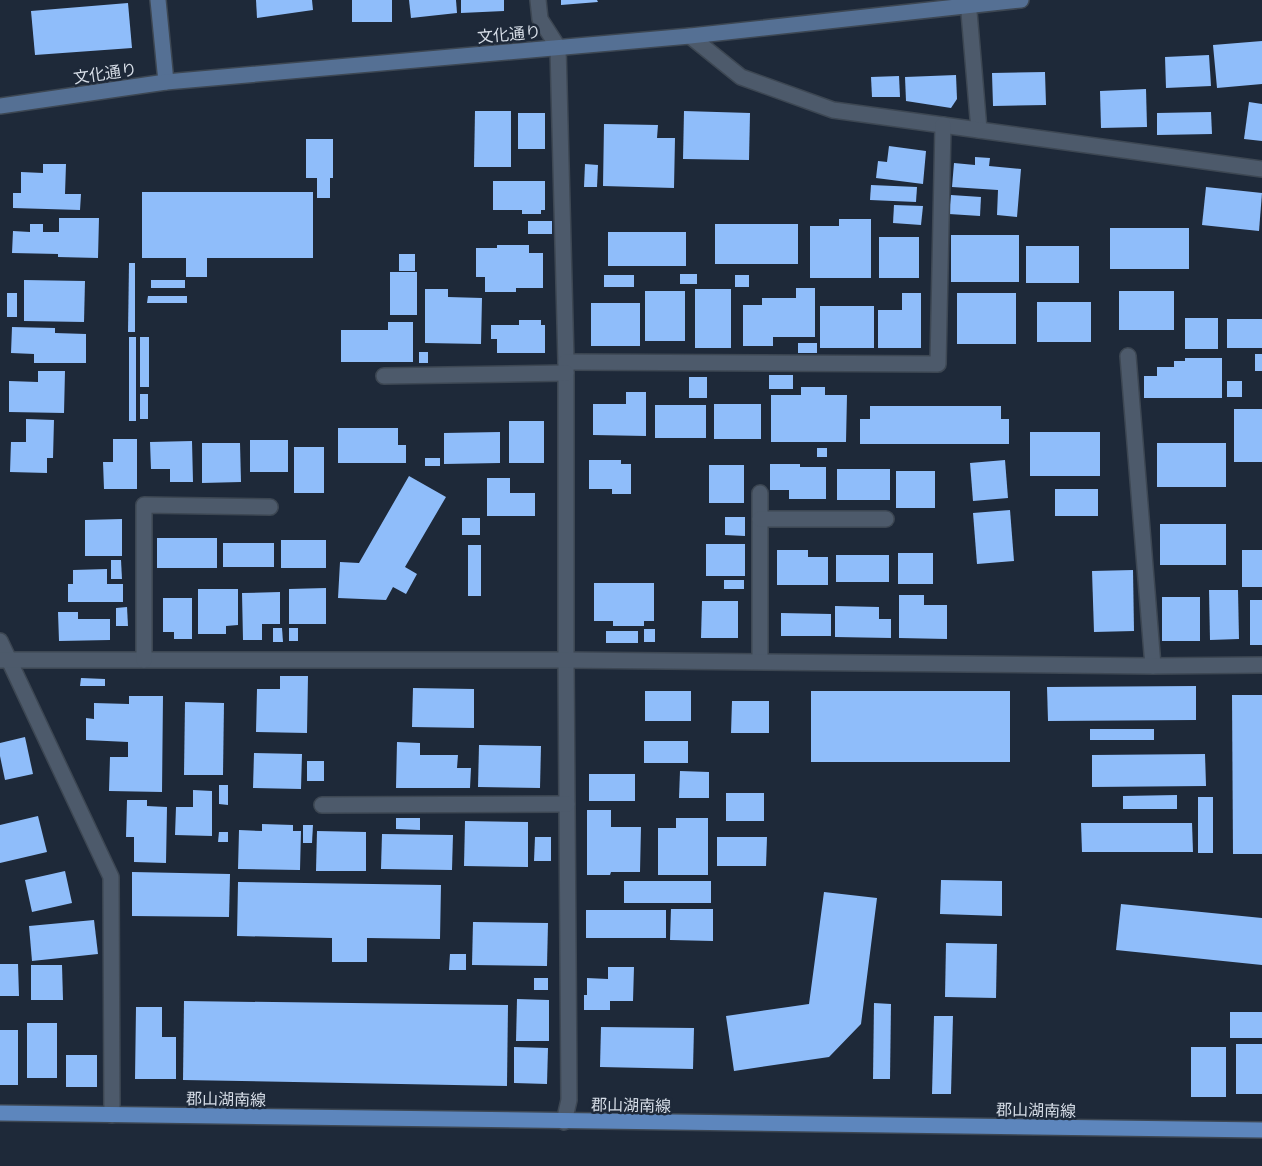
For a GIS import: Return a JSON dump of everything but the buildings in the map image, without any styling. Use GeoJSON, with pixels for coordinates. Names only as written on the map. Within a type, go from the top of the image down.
{"type":"FeatureCollection","features":[{"type":"Feature","properties":{"kind":"main road","name":"郡山湖南線"},"geometry":{"type":"LineString","coordinates":[[0,1113],[1262,1130]]}},
{"type":"Feature","properties":{"kind":"street"},"geometry":{"type":"LineString","coordinates":[[158,0],[166,82]]}},
{"type":"Feature","properties":{"kind":"street"},"geometry":{"type":"LineString","coordinates":[[538,0],[540,19],[558,47],[566,367],[569,1100],[564,1122]]}},
{"type":"Feature","properties":{"kind":"street","name":"文化通り"},"geometry":{"type":"LineString","coordinates":[[0,106],[166,82],[690,36],[968,2],[1021,0]]}},
{"type":"Feature","properties":{"kind":"street"},"geometry":{"type":"LineString","coordinates":[[968,2],[980,130]]}},
{"type":"Feature","properties":{"kind":"street"},"geometry":{"type":"LineString","coordinates":[[690,36],[741,77],[833,110],[1262,168]]}},
{"type":"Feature","properties":{"kind":"street"},"geometry":{"type":"LineString","coordinates":[[384,376],[566,367],[938,364],[943,125]]}},
{"type":"Feature","properties":{"kind":"street"},"geometry":{"type":"LineString","coordinates":[[1128,356],[1153,666]]}},
{"type":"Feature","properties":{"kind":"street"},"geometry":{"type":"LineString","coordinates":[[760,493],[760,661]]}},
{"type":"Feature","properties":{"kind":"street"},"geometry":{"type":"LineString","coordinates":[[144,660],[144,505],[270,507]]}},
{"type":"Feature","properties":{"kind":"street"},"geometry":{"type":"LineString","coordinates":[[760,520],[886,519]]}},
{"type":"Feature","properties":{"kind":"street"},"geometry":{"type":"LineString","coordinates":[[0,641],[5,660],[112,877],[112,1115]]}},
{"type":"Feature","properties":{"kind":"street"},"geometry":{"type":"LineString","coordinates":[[5,660],[566,660],[1153,666],[1262,665]]}},
{"type":"Feature","properties":{"kind":"street"},"geometry":{"type":"LineString","coordinates":[[322,805],[567,804]]}}]}
